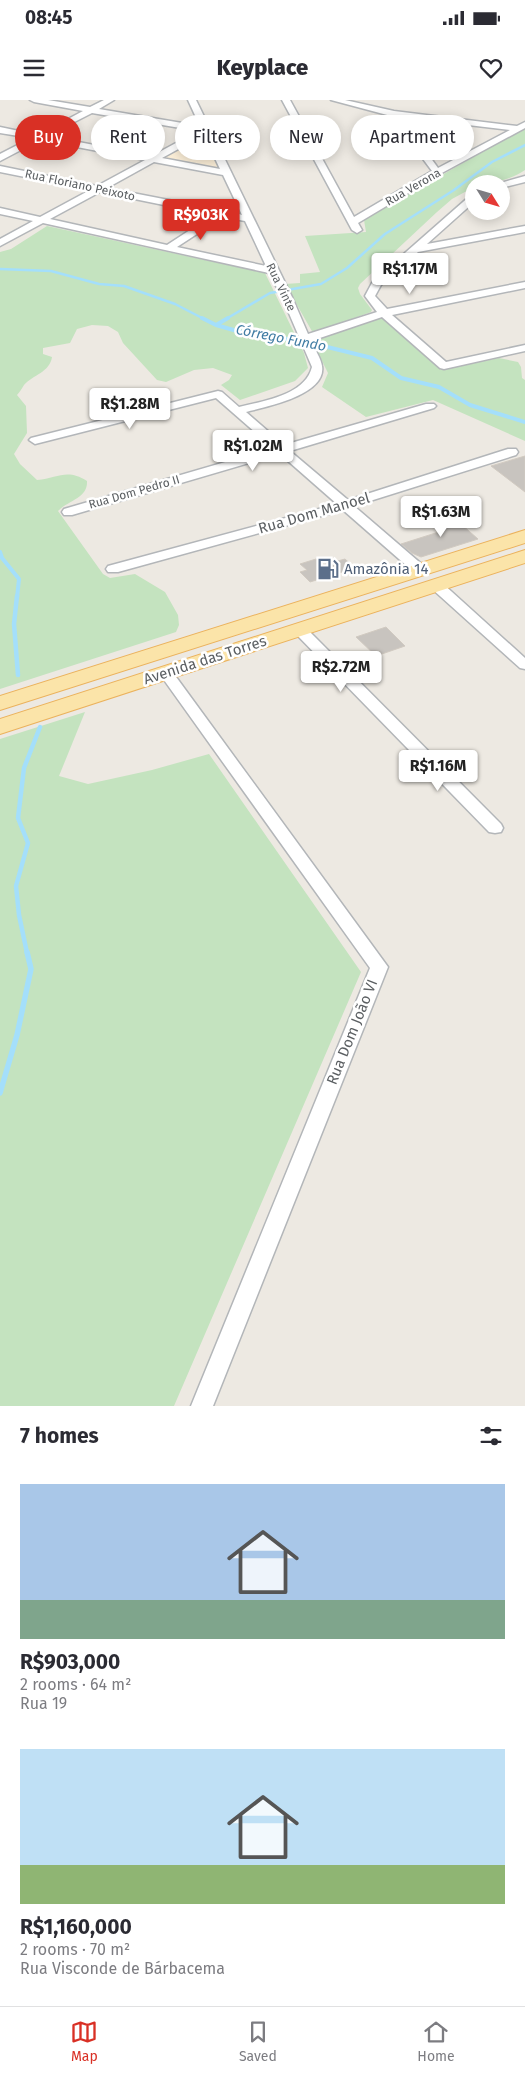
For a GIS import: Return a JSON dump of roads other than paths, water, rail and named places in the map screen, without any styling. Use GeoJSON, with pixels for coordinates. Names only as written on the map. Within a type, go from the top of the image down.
{"type":"FeatureCollection","features":[{"type":"Feature","properties":{"kind":"main road","name":"Avenida das Torres"},"geometry":{"type":"LineString","coordinates":[[0,703],[525,536]]}},
{"type":"Feature","properties":{"kind":"main road"},"geometry":{"type":"LineString","coordinates":[[476,572],[507,561],[514,554],[514,551],[507,547],[492,548]]}},
{"type":"Feature","properties":{"kind":"main road","name":"Avenida das Torres"},"geometry":{"type":"LineString","coordinates":[[0,727],[525,556]]}},
{"type":"Feature","properties":{"kind":"street"},"geometry":{"type":"LineString","coordinates":[[34,100],[175,125]]}},
{"type":"Feature","properties":{"kind":"street"},"geometry":{"type":"LineString","coordinates":[[81,115],[110,100]]}},
{"type":"Feature","properties":{"kind":"street","name":"Rua Vinte"},"geometry":{"type":"LineString","coordinates":[[192,100],[199,115]]}},
{"type":"Feature","properties":{"kind":"street","name":"Rua Verona"},"geometry":{"type":"LineString","coordinates":[[286,100],[356,225],[437,172],[516,128],[525,125]]}},
{"type":"Feature","properties":{"kind":"street"},"geometry":{"type":"LineString","coordinates":[[335,100],[394,114],[516,128]]}},
{"type":"Feature","properties":{"kind":"street"},"geometry":{"type":"LineString","coordinates":[[394,114],[437,172]]}},
{"type":"Feature","properties":{"kind":"street"},"geometry":{"type":"LineString","coordinates":[[0,130],[15,133]]}},
{"type":"Feature","properties":{"kind":"street"},"geometry":{"type":"LineString","coordinates":[[0,158],[15,150]]}},
{"type":"Feature","properties":{"kind":"street"},"geometry":{"type":"LineString","coordinates":[[0,243],[150,160]]}},
{"type":"Feature","properties":{"kind":"street"},"geometry":{"type":"LineString","coordinates":[[157,160],[227,174]]}},
{"type":"Feature","properties":{"kind":"street","name":"Rua Vinte"},"geometry":{"type":"LineString","coordinates":[[220,160],[287,297],[317,373],[305,388],[293,394],[236,411]]}},
{"type":"Feature","properties":{"kind":"street","name":"Rua Floriano Peixoto"},"geometry":{"type":"LineString","coordinates":[[0,169],[249,219]]}},
{"type":"Feature","properties":{"kind":"street"},"geometry":{"type":"LineString","coordinates":[[510,183],[525,179]]}},
{"type":"Feature","properties":{"kind":"street"},"geometry":{"type":"LineString","coordinates":[[168,248],[240,201]]}},
{"type":"Feature","properties":{"kind":"street"},"geometry":{"type":"LineString","coordinates":[[465,204],[377,283],[370,296],[384,313],[444,366],[525,348]]}},
{"type":"Feature","properties":{"kind":"street"},"geometry":{"type":"LineString","coordinates":[[0,211],[274,272]]}},
{"type":"Feature","properties":{"kind":"street"},"geometry":{"type":"LineString","coordinates":[[416,249],[525,229]]}},
{"type":"Feature","properties":{"kind":"street"},"geometry":{"type":"LineString","coordinates":[[307,344],[384,313],[525,285]]}},
{"type":"Feature","properties":{"kind":"street"},"geometry":{"type":"LineString","coordinates":[[36,440],[218,394],[420,570]]}},
{"type":"Feature","properties":{"kind":"street","name":"Rua Dom Pedro II"},"geometry":{"type":"LineString","coordinates":[[68,512],[430,406]]}},
{"type":"Feature","properties":{"kind":"street","name":"Rua Dom Manoel"},"geometry":{"type":"LineString","coordinates":[[114,569],[346,505],[512,452]]}},
{"type":"Feature","properties":{"kind":"street"},"geometry":{"type":"LineString","coordinates":[[436,585],[525,665]]}},
{"type":"Feature","properties":{"kind":"street"},"geometry":{"type":"LineString","coordinates":[[300,630],[494,828]]}},
{"type":"Feature","properties":{"kind":"street","name":"Rua Dom João VI"},"geometry":{"type":"LineString","coordinates":[[166,673],[379,967],[202,1406]]}},
{"type":"Feature","properties":{"kind":"waterway"},"geometry":{"type":"LineString","coordinates":[[226,319],[270,293],[321,284],[347,268],[385,234],[454,190],[492,162],[525,145]]}},
{"type":"Feature","properties":{"kind":"waterway","name":"Córrego Fundo"},"geometry":{"type":"LineString","coordinates":[[0,269],[51,271],[99,284],[124,286],[175,304],[204,319]]}},
{"type":"Feature","properties":{"kind":"waterway"},"geometry":{"type":"LineString","coordinates":[[216,325],[228,318]]}},
{"type":"Feature","properties":{"kind":"waterway","name":"Córrego Fundo"},"geometry":{"type":"LineString","coordinates":[[204,319],[216,325]]}},
{"type":"Feature","properties":{"kind":"waterway","name":"Córrego Fundo"},"geometry":{"type":"LineString","coordinates":[[216,325],[237,331],[311,343],[372,358],[401,378],[439,387],[470,405],[525,422]]}},
{"type":"Feature","properties":{"kind":"waterway"},"geometry":{"type":"LineString","coordinates":[[0,552],[2,558],[19,579],[17,598]]}},
{"type":"Feature","properties":{"kind":"waterway"},"geometry":{"type":"LineString","coordinates":[[17,596],[14,624],[18,675]]}},
{"type":"Feature","properties":{"kind":"waterway"},"geometry":{"type":"LineString","coordinates":[[27,953],[19,915],[16,886],[28,843],[18,818],[24,768],[40,727]]}},
{"type":"Feature","properties":{"kind":"waterway"},"geometry":{"type":"LineString","coordinates":[[0,1093],[17,1035],[31,969],[27,952]]}},
{"type":"Feature","properties":{"kind":"place","name":"Amazônia 14"},"geometry":{"type":"Point","coordinates":[328,569]}}]}
